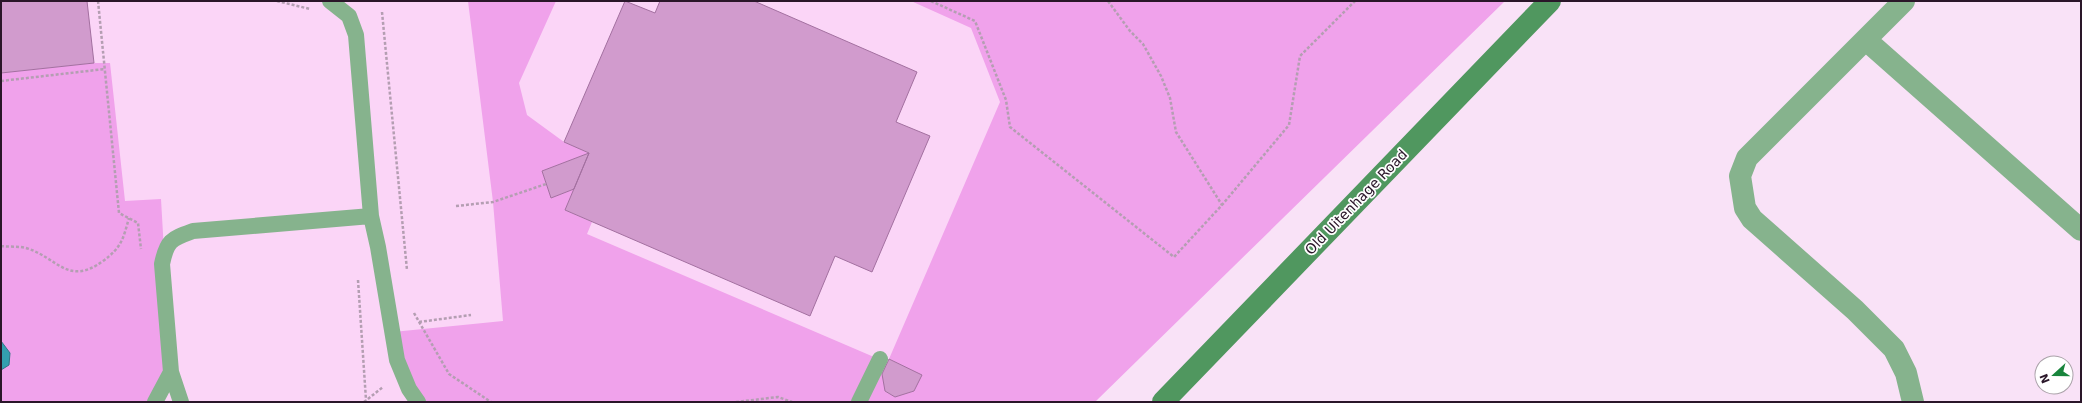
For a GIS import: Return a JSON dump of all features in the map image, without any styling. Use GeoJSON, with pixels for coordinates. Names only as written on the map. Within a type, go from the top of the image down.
{"type":"FeatureCollection","features":[{"type":"Feature","properties":{"kind":"street","name":"Old Uitenhage Road"},"geometry":{"type":"LineString","coordinates":[[1163,402],[1550,1]]}},
{"type":"Feature","properties":{"kind":"street"},"geometry":{"type":"LineString","coordinates":[[1904,1],[1748,158],[1740,176],[1745,208],[1752,219],[1855,310],[1894,349],[1906,373],[1913,402]]}},
{"type":"Feature","properties":{"kind":"street"},"geometry":{"type":"LineString","coordinates":[[1866,40],[2081,230]]}},
{"type":"Feature","properties":{"kind":"lane"},"geometry":{"type":"LineString","coordinates":[[330,1],[349,16],[356,35],[371,216],[378,247],[397,360],[409,389],[418,402]]}},
{"type":"Feature","properties":{"kind":"lane"},"geometry":{"type":"LineString","coordinates":[[181,402],[171,372],[162,264],[165,247],[176,238],[193,232],[222,228],[371,216]]}},
{"type":"Feature","properties":{"kind":"lane"},"geometry":{"type":"LineString","coordinates":[[859,402],[880,359]]}},
{"type":"Feature","properties":{"kind":"lane"},"geometry":{"type":"LineString","coordinates":[[155,402],[171,372]]}},
{"type":"Feature","properties":{"kind":"path"},"geometry":{"type":"LineString","coordinates":[[98,1],[119,213],[138,223],[141,255]]}},
{"type":"Feature","properties":{"kind":"path"},"geometry":{"type":"LineString","coordinates":[[931,1],[975,20],[1006,100],[1010,127],[1174,257],[1222,205],[1289,125],[1300,56],[1355,1]]}},
{"type":"Feature","properties":{"kind":"path"},"geometry":{"type":"LineString","coordinates":[[1108,1],[1130,31],[1143,44],[1161,76],[1170,98],[1176,132],[1222,205]]}},
{"type":"Feature","properties":{"kind":"path"},"geometry":{"type":"LineString","coordinates":[[382,12],[408,278]]}},
{"type":"Feature","properties":{"kind":"path"},"geometry":{"type":"LineString","coordinates":[[1,81],[105,69]]}},
{"type":"Feature","properties":{"kind":"path"},"geometry":{"type":"LineString","coordinates":[[456,206],[493,202],[546,184]]}},
{"type":"Feature","properties":{"kind":"path"},"geometry":{"type":"LineString","coordinates":[[1,246],[26,248],[61,267],[77,273],[92,269],[122,242],[128,218]]}},
{"type":"Feature","properties":{"kind":"path"},"geometry":{"type":"LineString","coordinates":[[411,309],[449,374],[491,402]]}},
{"type":"Feature","properties":{"kind":"path"},"geometry":{"type":"LineString","coordinates":[[419,322],[471,315]]}},
{"type":"Feature","properties":{"kind":"path"},"geometry":{"type":"LineString","coordinates":[[736,402],[778,397],[792,402]]}},
{"type":"Feature","properties":{"kind":"shaded area"},"geometry":{"type":"Polygon","coordinates":[[[1,1],[1496,1],[1093,402],[1,402],[1,1]]]}},
{"type":"Feature","properties":{"kind":"shaded area"},"geometry":{"type":"Polygon","coordinates":[[[468,1],[556,1],[519,83],[527,115],[564,142],[589,153],[542,171],[551,198],[574,189],[565,210],[592,222],[587,234],[888,363],[885,391],[895,397],[914,391],[921,375],[889,359],[1000,102],[971,28],[911,1],[1505,1],[1095,402],[418,402],[393,332],[503,321],[493,202],[468,1]]]}},
{"type":"Feature","properties":{"kind":"shaded area"},"geometry":{"type":"Polygon","coordinates":[[[94,63],[110,63],[125,201],[161,199],[171,372],[155,402],[1,402],[1,73],[94,63]]]}},
{"type":"Feature","properties":{"kind":"water"},"geometry":{"type":"Polygon","coordinates":[[[1,341],[10,353],[9,365],[1,370],[1,341]]]}},
{"type":"Feature","properties":{"kind":"building"},"geometry":{"type":"Polygon","coordinates":[[[1,1],[87,1],[94,63],[1,73],[1,1]]]}},
{"type":"Feature","properties":{"kind":"building"},"geometry":{"type":"Polygon","coordinates":[[[625,1],[655,13],[660,1],[754,1],[917,72],[896,122],[930,136],[872,272],[835,256],[810,316],[565,210],[589,153],[564,142],[625,1]]]}},
{"type":"Feature","properties":{"kind":"building"},"geometry":{"type":"Polygon","coordinates":[[[589,153],[574,189],[551,198],[542,171],[589,153]]]}},
{"type":"Feature","properties":{"kind":"building"},"geometry":{"type":"Polygon","coordinates":[[[889,359],[922,375],[914,391],[895,397],[885,391],[882,374],[889,359]]]}}]}
